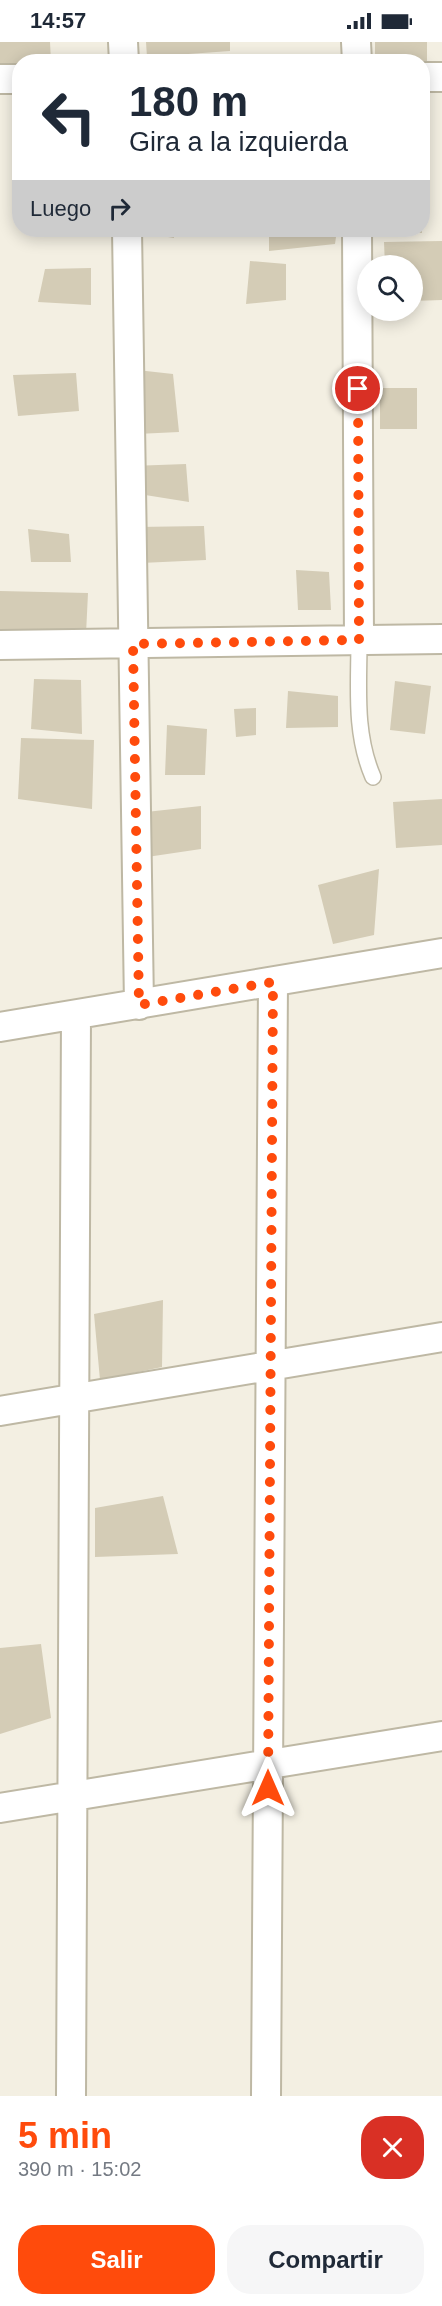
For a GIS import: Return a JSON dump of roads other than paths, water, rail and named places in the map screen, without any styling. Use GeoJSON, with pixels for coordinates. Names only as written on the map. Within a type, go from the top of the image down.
{"type":"FeatureCollection","features":[{"type":"Feature","properties":{"kind":"street"},"geometry":{"type":"LineString","coordinates":[[127,237],[139,1005]]}},
{"type":"Feature","properties":{"kind":"street"},"geometry":{"type":"LineString","coordinates":[[357,237],[359,640]]}},
{"type":"Feature","properties":{"kind":"street"},"geometry":{"type":"LineString","coordinates":[[0,645],[442,639]]}},
{"type":"Feature","properties":{"kind":"street"},"geometry":{"type":"LineString","coordinates":[[0,1028],[442,953]]}},
{"type":"Feature","properties":{"kind":"street"},"geometry":{"type":"LineString","coordinates":[[266,2096],[273,982]]}},
{"type":"Feature","properties":{"kind":"street"},"geometry":{"type":"LineString","coordinates":[[71,2096],[76,1016]]}},
{"type":"Feature","properties":{"kind":"street"},"geometry":{"type":"LineString","coordinates":[[0,1411],[442,1337]]}},
{"type":"Feature","properties":{"kind":"street"},"geometry":{"type":"LineString","coordinates":[[0,1808],[442,1736]]}},
{"type":"Feature","properties":{"kind":"lane"},"geometry":{"type":"LineString","coordinates":[[359,640],[358,721],[364,757],[373,777]]}}]}
